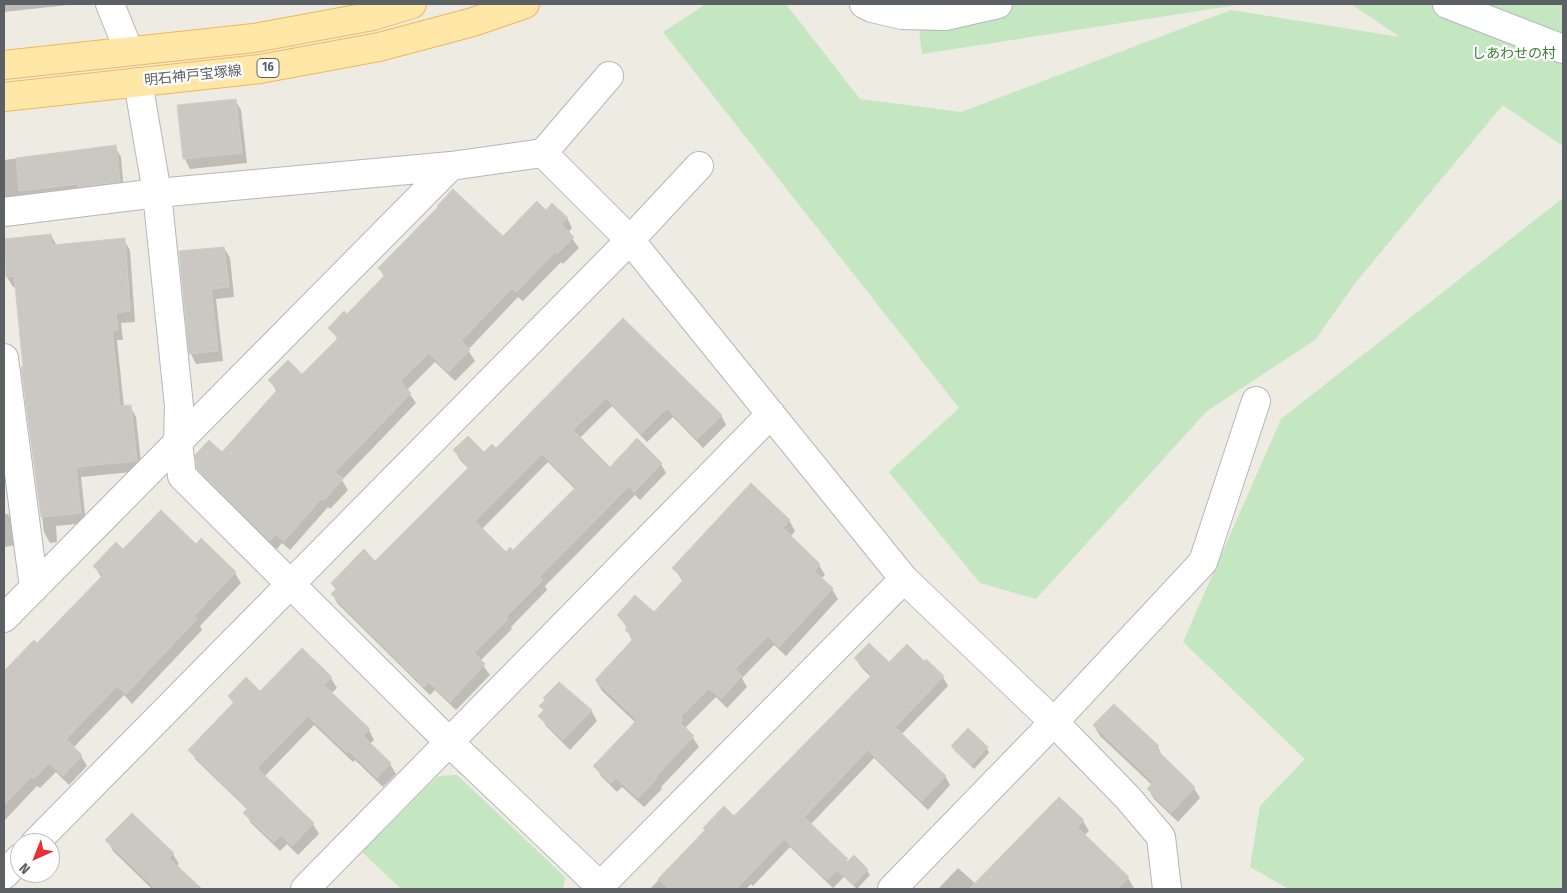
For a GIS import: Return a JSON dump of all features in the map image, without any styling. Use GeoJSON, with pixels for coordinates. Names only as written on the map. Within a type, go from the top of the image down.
{"type":"FeatureCollection","features":[{"type":"Feature","properties":{"kind":"main road","name":"16"},"geometry":{"type":"LineString","coordinates":[[4,65],[254,38],[373,16],[412,4]]}},
{"type":"Feature","properties":{"kind":"main road","name":"明石神戸宝塚線"},"geometry":{"type":"LineString","coordinates":[[4,97],[260,69],[379,47],[473,22],[525,4]]}},
{"type":"Feature","properties":{"kind":"street"},"geometry":{"type":"LineString","coordinates":[[110,4],[129,51]]}},
{"type":"Feature","properties":{"kind":"street"},"geometry":{"type":"LineString","coordinates":[[864,4],[872,8],[902,15],[945,16],[998,4]]}},
{"type":"Feature","properties":{"kind":"street"},"geometry":{"type":"LineString","coordinates":[[1447,4],[1563,49]]}},
{"type":"Feature","properties":{"kind":"street"},"geometry":{"type":"LineString","coordinates":[[4,212],[157,194],[452,166],[543,153],[609,76]]}},
{"type":"Feature","properties":{"kind":"street"},"geometry":{"type":"LineString","coordinates":[[138,82],[157,194],[179,406],[178,442],[182,476],[450,743],[599,888],[904,579]]}},
{"type":"Feature","properties":{"kind":"street"},"geometry":{"type":"LineString","coordinates":[[543,153],[630,240],[904,579],[1054,722],[1128,798],[1161,837],[1167,889]]}},
{"type":"Feature","properties":{"kind":"street"},"geometry":{"type":"LineString","coordinates":[[4,618],[452,166]]}},
{"type":"Feature","properties":{"kind":"street"},"geometry":{"type":"LineString","coordinates":[[45,833],[630,240],[699,166]]}},
{"type":"Feature","properties":{"kind":"street"},"geometry":{"type":"LineString","coordinates":[[4,358],[34,588]]}},
{"type":"Feature","properties":{"kind":"street"},"geometry":{"type":"LineString","coordinates":[[892,889],[1054,722],[1203,562],[1256,401]]}},
{"type":"Feature","properties":{"kind":"street"},"geometry":{"type":"LineString","coordinates":[[305,889],[771,414]]}},
{"type":"Feature","properties":{"kind":"green space","name":"しあわせの村"},"geometry":{"type":"Polygon","coordinates":[[[706,4],[786,4],[860,99],[961,112],[1231,10],[1400,37],[1351,4],[1563,4],[1563,146],[1501,104],[1502,106],[1356,282],[1315,340],[1207,411],[1036,599],[980,583],[889,472],[959,408],[663,32],[706,4]]]}},
{"type":"Feature","properties":{"kind":"green space"},"geometry":{"type":"Polygon","coordinates":[[[916,4],[1243,4],[922,54],[916,4]]]}},
{"type":"Feature","properties":{"kind":"green space"},"geometry":{"type":"Polygon","coordinates":[[[1563,198],[1563,889],[1289,889],[1250,867],[1260,806],[1305,759],[1183,642],[1281,419],[1563,198]]]}},
{"type":"Feature","properties":{"kind":"green space"},"geometry":{"type":"Polygon","coordinates":[[[457,775],[565,877],[563,889],[401,889],[362,852],[438,776],[457,775]]]}},
{"type":"Feature","properties":{"kind":"building"},"geometry":{"type":"Polygon","coordinates":[[[236,99],[242,153],[183,159],[177,105],[236,99]]]}},
{"type":"Feature","properties":{"kind":"building"},"geometry":{"type":"Polygon","coordinates":[[[116,145],[120,182],[78,187],[78,184],[19,191],[16,158],[116,145]]]}},
{"type":"Feature","properties":{"kind":"building"},"geometry":{"type":"Polygon","coordinates":[[[453,189],[503,236],[537,201],[546,210],[552,203],[568,218],[561,224],[574,237],[557,254],[555,252],[516,292],[512,288],[461,341],[470,350],[448,372],[429,353],[400,381],[411,393],[335,472],[343,479],[324,500],[322,498],[284,541],[276,534],[270,541],[197,469],[195,455],[209,440],[222,452],[278,389],[268,380],[288,360],[302,374],[338,338],[328,328],[344,311],[347,314],[385,275],[378,268],[438,207],[453,189]]]}},
{"type":"Feature","properties":{"kind":"building"},"geometry":{"type":"Polygon","coordinates":[[[51,234],[52,245],[125,238],[130,311],[116,313],[118,330],[112,330],[120,406],[131,405],[137,461],[76,467],[81,513],[41,517],[21,367],[23,367],[14,276],[6,277],[4,239],[51,234]]]}},
{"type":"Feature","properties":{"kind":"building"},"geometry":{"type":"Polygon","coordinates":[[[224,247],[229,287],[211,289],[218,351],[189,354],[179,251],[224,247]]]}},
{"type":"Feature","properties":{"kind":"building"},"geometry":{"type":"Polygon","coordinates":[[[623,318],[722,415],[697,439],[667,408],[641,434],[606,398],[573,430],[610,467],[637,438],[662,463],[634,492],[629,486],[539,577],[543,580],[474,653],[485,664],[450,702],[429,682],[424,687],[331,594],[336,589],[331,583],[364,549],[375,561],[469,467],[453,450],[468,436],[484,452],[492,444],[496,448],[623,318]],[[542,454],[475,521],[506,552],[510,547],[513,550],[576,487],[542,454]]]}},
{"type":"Feature","properties":{"kind":"building"},"geometry":{"type":"Polygon","coordinates":[[[751,483],[790,520],[783,528],[820,564],[814,571],[833,588],[779,647],[768,636],[735,669],[742,676],[721,699],[709,688],[680,717],[683,720],[680,723],[694,736],[638,798],[616,778],[611,783],[593,766],[637,720],[595,680],[634,638],[625,630],[628,626],[617,615],[635,595],[654,612],[684,579],[672,568],[751,483]]]}},
{"type":"Feature","properties":{"kind":"building"},"geometry":{"type":"Polygon","coordinates":[[[161,510],[196,544],[201,538],[236,572],[194,616],[197,619],[126,694],[117,686],[66,739],[82,755],[63,776],[49,763],[34,779],[31,777],[4,805],[4,671],[34,640],[37,643],[103,575],[93,566],[116,542],[123,549],[161,510]]]}},
{"type":"Feature","properties":{"kind":"building"},"geometry":{"type":"Polygon","coordinates":[[[869,643],[889,662],[907,644],[924,661],[926,659],[944,676],[895,727],[946,776],[922,801],[868,750],[804,817],[848,859],[827,880],[784,839],[736,889],[669,889],[658,879],[705,830],[703,828],[724,806],[734,816],[872,675],[854,658],[869,643]]]}},
{"type":"Feature","properties":{"kind":"building"},"geometry":{"type":"Polygon","coordinates":[[[302,648],[332,677],[324,685],[370,729],[363,736],[391,763],[377,778],[308,716],[257,768],[314,823],[292,846],[281,835],[274,842],[243,813],[248,808],[188,750],[234,702],[228,696],[246,677],[260,691],[302,648]]]}},
{"type":"Feature","properties":{"kind":"building"},"geometry":{"type":"Polygon","coordinates":[[[559,682],[592,710],[563,740],[538,716],[544,710],[539,706],[545,700],[543,698],[559,682]]]}},
{"type":"Feature","properties":{"kind":"building"},"geometry":{"type":"Polygon","coordinates":[[[1114,704],[1159,746],[1156,749],[1195,787],[1171,813],[1147,789],[1153,782],[1093,725],[1114,704]]]}},
{"type":"Feature","properties":{"kind":"building"},"geometry":{"type":"Polygon","coordinates":[[[968,728],[988,747],[971,765],[951,746],[968,728]]]}},
{"type":"Feature","properties":{"kind":"building"},"geometry":{"type":"Polygon","coordinates":[[[1059,797],[1084,820],[1077,827],[1129,877],[1117,889],[969,889],[1059,797]]]}},
{"type":"Feature","properties":{"kind":"building"},"geometry":{"type":"Polygon","coordinates":[[[132,813],[174,853],[169,858],[202,889],[156,889],[105,840],[132,813]]]}},
{"type":"Feature","properties":{"kind":"building"},"geometry":{"type":"Polygon","coordinates":[[[854,855],[868,869],[853,885],[838,871],[854,855]]]}}]}
